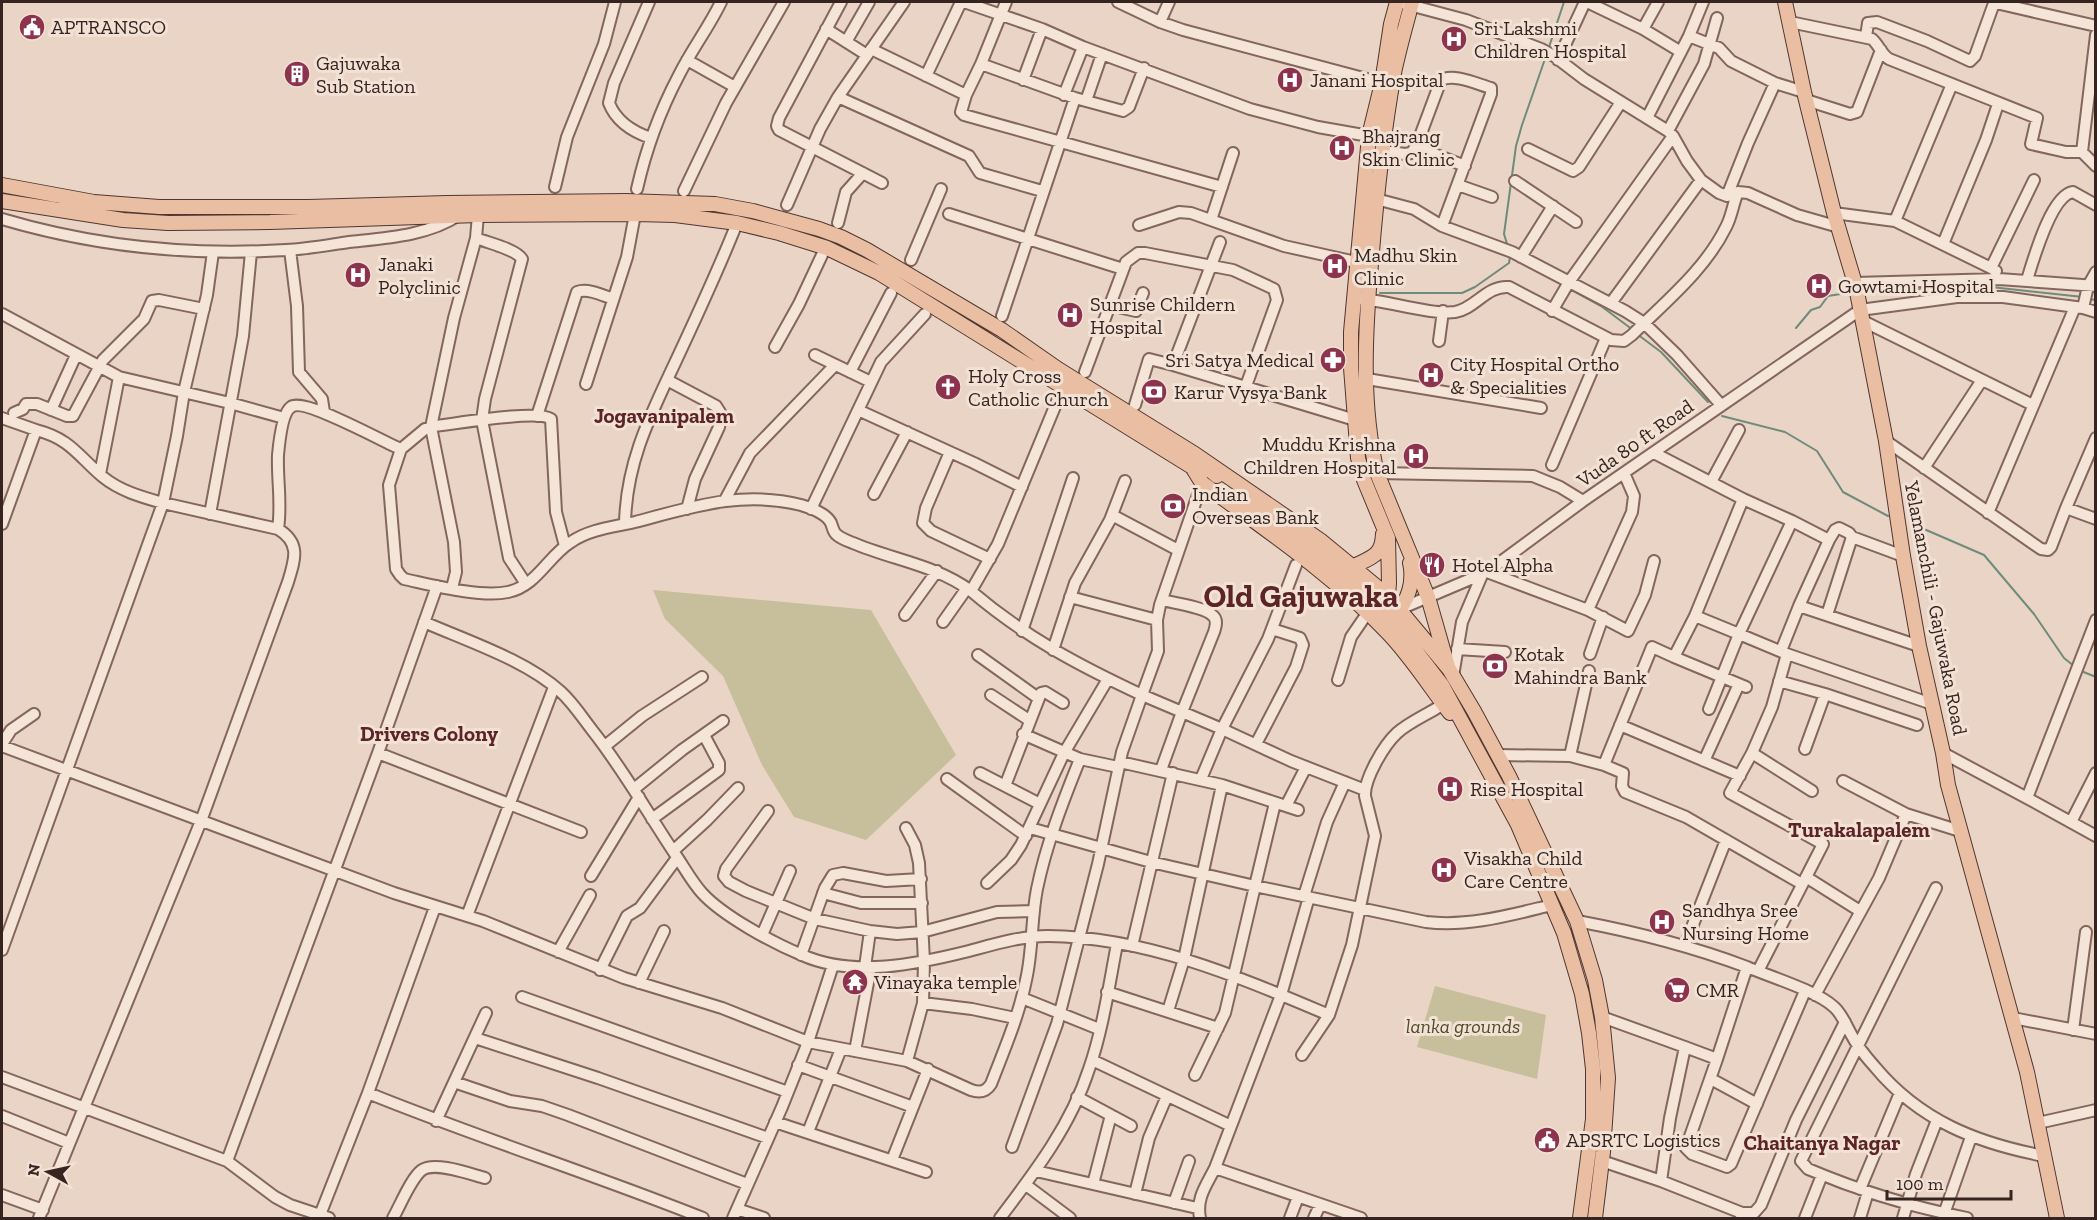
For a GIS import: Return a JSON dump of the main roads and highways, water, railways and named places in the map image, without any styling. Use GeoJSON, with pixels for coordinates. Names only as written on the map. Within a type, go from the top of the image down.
{"type":"FeatureCollection","features":[{"type":"Feature","properties":{"kind":"main road"},"geometry":{"type":"LineString","coordinates":[[1390,607],[1390,556],[1384,527],[1360,469],[1350,368],[1353,298],[1369,136],[1382,83],[1391,24],[1404,2]]}},
{"type":"Feature","properties":{"kind":"main road"},"geometry":{"type":"LineString","coordinates":[[1404,2],[1376,199],[1368,299],[1365,354],[1373,455],[1377,473],[1428,597],[1451,673],[1509,776],[1577,921],[1595,980],[1602,1017],[1608,1078],[1595,1218]]}},
{"type":"Feature","properties":{"kind":"main road","name":"Yelamanchili - Gajuwaka Road"},"geometry":{"type":"LineString","coordinates":[[1785,2],[1805,96],[1861,312],[1886,441],[1919,646],[1948,785],[2013,1018],[2038,1123],[2057,1218]]}},
{"type":"Feature","properties":{"kind":"main road"},"geometry":{"type":"LineString","coordinates":[[2,185],[94,202],[171,208],[635,201],[715,204],[753,211],[841,237],[1002,330],[1058,369],[1295,522],[1354,566],[1390,607],[1427,655],[1458,712],[1464,728],[1518,825],[1564,933],[1582,993],[1593,1069],[1593,1119],[1580,1218]]}},
{"type":"Feature","properties":{"kind":"main road"},"geometry":{"type":"LineString","coordinates":[[2,201],[123,220],[168,223],[249,223],[459,215],[635,214],[675,215],[737,223],[779,232],[853,259],[888,278],[1063,387],[1191,455],[1349,578],[1390,607]]}},
{"type":"Feature","properties":{"kind":"main road"},"geometry":{"type":"LineString","coordinates":[[1191,455],[1202,483],[1310,563],[1365,611],[1390,636],[1451,716],[1464,728]]}},
{"type":"Feature","properties":{"kind":"main road"},"geometry":{"type":"LineString","coordinates":[[1354,566],[1378,554],[1382,547],[1384,527]]}},
{"type":"Feature","properties":{"kind":"main road"},"geometry":{"type":"LineString","coordinates":[[1390,607],[1409,592],[1412,578],[1407,546]]}},
{"type":"Feature","properties":{"kind":"main road"},"geometry":{"type":"LineString","coordinates":[[1427,655],[1451,673]]}},
{"type":"Feature","properties":{"kind":"waterway"},"geometry":{"type":"LineString","coordinates":[[1548,50],[1564,2]]}},
{"type":"Feature","properties":{"kind":"waterway"},"geometry":{"type":"LineString","coordinates":[[1508,247],[1504,234],[1516,146],[1546,56]]}},
{"type":"Feature","properties":{"kind":"waterway"},"geometry":{"type":"LineString","coordinates":[[1380,293],[1462,293],[1475,287],[1509,263],[1510,256]]}},
{"type":"Feature","properties":{"kind":"waterway"},"geometry":{"type":"LineString","coordinates":[[1528,266],[1563,285]]}},
{"type":"Feature","properties":{"kind":"waterway"},"geometry":{"type":"LineString","coordinates":[[1861,291],[1991,287],[2083,297]]}},
{"type":"Feature","properties":{"kind":"waterway"},"geometry":{"type":"LineString","coordinates":[[1570,289],[1601,306],[1633,330]]}},
{"type":"Feature","properties":{"kind":"waterway"},"geometry":{"type":"LineString","coordinates":[[1796,328],[1811,310],[1820,307],[1828,296],[1853,292]]}},
{"type":"Feature","properties":{"kind":"waterway"},"geometry":{"type":"LineString","coordinates":[[2088,299],[2096,300]]}},
{"type":"Feature","properties":{"kind":"waterway"},"geometry":{"type":"LineString","coordinates":[[1637,334],[1661,352],[1708,402]]}},
{"type":"Feature","properties":{"kind":"waterway"},"geometry":{"type":"LineString","coordinates":[[1722,416],[1785,432],[1817,451],[1843,492],[1888,516]]}},
{"type":"Feature","properties":{"kind":"waterway"},"geometry":{"type":"LineString","coordinates":[[1917,526],[1984,555],[2034,614],[2064,658],[2074,666]]}},
{"type":"Feature","properties":{"kind":"waterway"},"geometry":{"type":"LineString","coordinates":[[2081,671],[2096,677]]}},
{"type":"Feature","properties":{"kind":"place","name":"APTRANSCO"},"geometry":{"type":"Point","coordinates":[32,27]}},
{"type":"Feature","properties":{"kind":"place","name":"Sri Lakshmi Children Hospital"},"geometry":{"type":"Point","coordinates":[1454,39]}},
{"type":"Feature","properties":{"kind":"place","name":"Gajuwaka Sub Station"},"geometry":{"type":"Point","coordinates":[297,74]}},
{"type":"Feature","properties":{"kind":"place","name":"Janani Hospital"},"geometry":{"type":"Point","coordinates":[1290,80]}},
{"type":"Feature","properties":{"kind":"place","name":"Bhajrang Skin Clinic"},"geometry":{"type":"Point","coordinates":[1342,148]}},
{"type":"Feature","properties":{"kind":"place","name":"Madhu Skin Clinic"},"geometry":{"type":"Point","coordinates":[1335,266]}},
{"type":"Feature","properties":{"kind":"place","name":"Janaki Polyclinic"},"geometry":{"type":"Point","coordinates":[358,275]}},
{"type":"Feature","properties":{"kind":"place","name":"Gowtami Hospital"},"geometry":{"type":"Point","coordinates":[1819,286]}},
{"type":"Feature","properties":{"kind":"place","name":"Sunrise Childern Hospital"},"geometry":{"type":"Point","coordinates":[1070,315]}},
{"type":"Feature","properties":{"kind":"place","name":"Sri Satya Medical"},"geometry":{"type":"Point","coordinates":[1333,360]}},
{"type":"Feature","properties":{"kind":"place","name":"City Hospital Ortho & Specialities"},"geometry":{"type":"Point","coordinates":[1431,375]}},
{"type":"Feature","properties":{"kind":"place","name":"Holy Cross Catholic Church"},"geometry":{"type":"Point","coordinates":[948,387]}},
{"type":"Feature","properties":{"kind":"place","name":"Karur Vysya Bank"},"geometry":{"type":"Point","coordinates":[1154,392]}},
{"type":"Feature","properties":{"kind":"place","name":"Muddu Krishna Children Hospital"},"geometry":{"type":"Point","coordinates":[1416,456]}},
{"type":"Feature","properties":{"kind":"place","name":"Indian Overseas Bank"},"geometry":{"type":"Point","coordinates":[1173,506]}},
{"type":"Feature","properties":{"kind":"place","name":"Hotel Alpha"},"geometry":{"type":"Point","coordinates":[1432,565]}},
{"type":"Feature","properties":{"kind":"place","name":"Kotak Mahindra Bank"},"geometry":{"type":"Point","coordinates":[1495,666]}},
{"type":"Feature","properties":{"kind":"place","name":"Rise Hospital"},"geometry":{"type":"Point","coordinates":[1450,789]}},
{"type":"Feature","properties":{"kind":"place","name":"Visakha Child Care Centre"},"geometry":{"type":"Point","coordinates":[1444,870]}},
{"type":"Feature","properties":{"kind":"place","name":"Sandhya Sree Nursing Home"},"geometry":{"type":"Point","coordinates":[1662,922]}},
{"type":"Feature","properties":{"kind":"place","name":"Vinayaka temple"},"geometry":{"type":"Point","coordinates":[855,982]}},
{"type":"Feature","properties":{"kind":"place","name":"CMR"},"geometry":{"type":"Point","coordinates":[1677,990]}},
{"type":"Feature","properties":{"kind":"place","name":"APSRTC Logistics"},"geometry":{"type":"Point","coordinates":[1547,1140]}},
{"type":"Feature","properties":{"kind":"district","name":"Jogavanipalem"},"geometry":{"type":"Point","coordinates":[664,415]}},
{"type":"Feature","properties":{"kind":"district","name":"Old Gajuwaka"},"geometry":{"type":"Point","coordinates":[1301,596]}},
{"type":"Feature","properties":{"kind":"district","name":"Drivers Colony"},"geometry":{"type":"Point","coordinates":[429,733]}},
{"type":"Feature","properties":{"kind":"district","name":"Turakalapalem"},"geometry":{"type":"Point","coordinates":[1859,829]}},
{"type":"Feature","properties":{"kind":"district","name":"Chaitanya Nagar"},"geometry":{"type":"Point","coordinates":[1822,1142]}},
{"type":"Feature","properties":{"kind":"park label","name":"lanka grounds"},"geometry":{"type":"Point","coordinates":[1463,1026]}}]}
